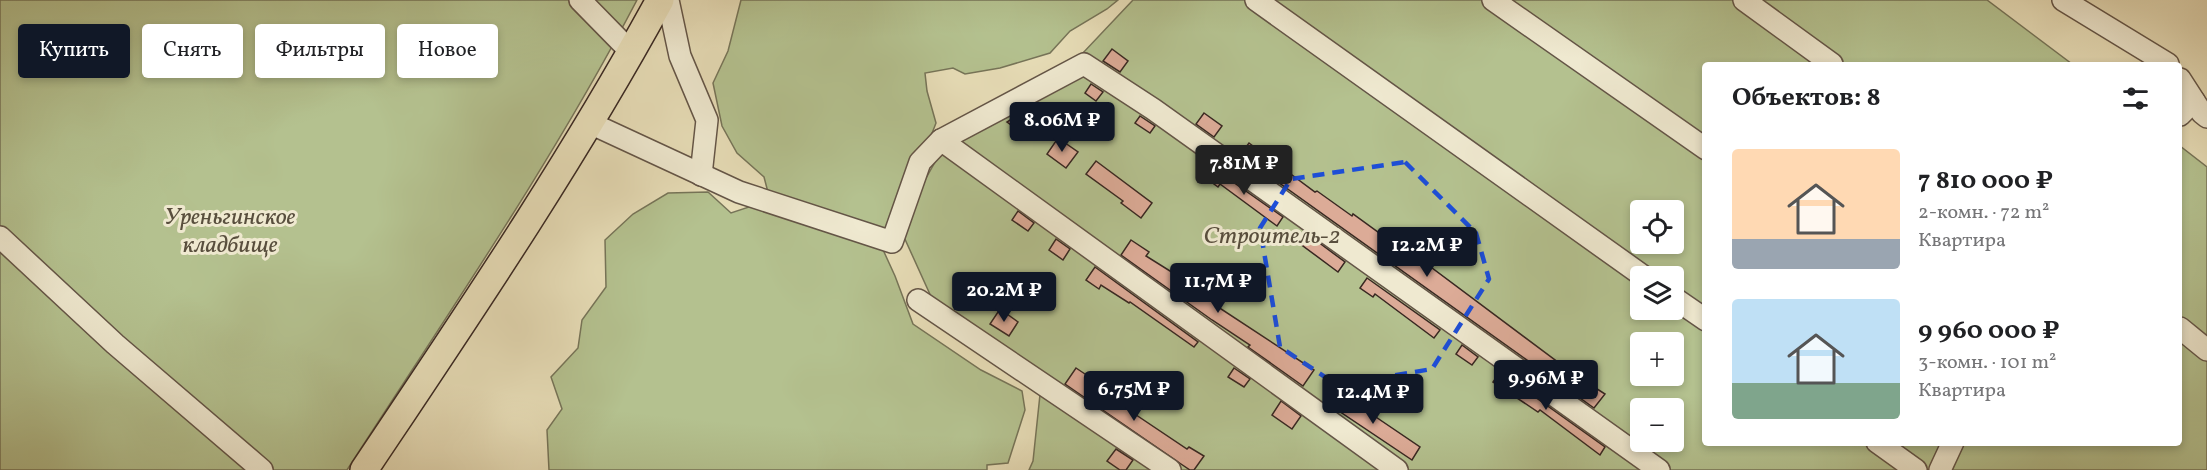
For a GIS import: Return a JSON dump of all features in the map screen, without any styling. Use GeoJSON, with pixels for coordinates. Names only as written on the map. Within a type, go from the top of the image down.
{"type":"FeatureCollection","features":[{"type":"Feature","properties":{"kind":"main road"},"geometry":{"type":"LineString","coordinates":[[364,470],[505,259],[590,123],[660,0]]}},
{"type":"Feature","properties":{"kind":"street"},"geometry":{"type":"LineString","coordinates":[[580,0],[631,52]]}},
{"type":"Feature","properties":{"kind":"street"},"geometry":{"type":"LineString","coordinates":[[668,0],[680,56],[707,120],[701,175]]}},
{"type":"Feature","properties":{"kind":"street"},"geometry":{"type":"LineString","coordinates":[[1256,0],[1630,267]]}},
{"type":"Feature","properties":{"kind":"street"},"geometry":{"type":"LineString","coordinates":[[1493,0],[1702,145]]}},
{"type":"Feature","properties":{"kind":"street"},"geometry":{"type":"LineString","coordinates":[[1744,0],[1829,62]]}},
{"type":"Feature","properties":{"kind":"street"},"geometry":{"type":"LineString","coordinates":[[2063,0],[2165,62]]}},
{"type":"Feature","properties":{"kind":"street"},"geometry":{"type":"LineString","coordinates":[[590,123],[739,192],[892,242],[920,162],[941,140],[1084,64],[1153,109],[1659,470]]}},
{"type":"Feature","properties":{"kind":"street"},"geometry":{"type":"LineString","coordinates":[[2182,84],[2194,111]]}},
{"type":"Feature","properties":{"kind":"street"},"geometry":{"type":"LineString","coordinates":[[941,140],[1397,470]]}},
{"type":"Feature","properties":{"kind":"street"},"geometry":{"type":"LineString","coordinates":[[0,237],[116,344],[262,470]]}},
{"type":"Feature","properties":{"kind":"street"},"geometry":{"type":"LineString","coordinates":[[918,300],[1170,470]]}},
{"type":"Feature","properties":{"kind":"street"},"geometry":{"type":"LineString","coordinates":[[1684,305],[1702,317]]}},
{"type":"Feature","properties":{"kind":"street"},"geometry":{"type":"LineString","coordinates":[[2182,330],[2207,350]]}},
{"type":"Feature","properties":{"kind":"street"},"geometry":{"type":"LineString","coordinates":[[1883,446],[1916,470]]}},
{"type":"Feature","properties":{"kind":"street"},"geometry":{"type":"LineString","coordinates":[[1940,470],[1951,446]]}},
{"type":"Feature","properties":{"kind":"highlighted area"},"geometry":{"type":"Polygon","coordinates":[[[1405,162],[1476,233],[1489,279],[1432,369],[1337,385],[1280,347],[1260,228],[1291,179],[1405,162]]]}},
{"type":"Feature","properties":{"kind":"green space","name":"Уреньгинское кладбище"},"geometry":{"type":"Polygon","coordinates":[[[0,0],[637,0],[604,61],[534,179],[347,470],[0,470],[0,0]]]}},
{"type":"Feature","properties":{"kind":"green space"},"geometry":{"type":"Polygon","coordinates":[[[741,0],[1118,0],[1070,31],[1050,53],[1000,68],[965,74],[953,68],[925,73],[927,91],[936,123],[929,141],[902,182],[896,212],[879,241],[913,324],[981,370],[1022,391],[1025,410],[1008,463],[987,465],[987,470],[549,470],[547,430],[562,409],[551,377],[578,348],[582,320],[606,287],[605,240],[633,214],[668,193],[708,192],[731,213],[770,200],[764,177],[737,153],[722,126],[713,83],[728,51],[741,0]]]}},
{"type":"Feature","properties":{"kind":"green space","name":"Строитель-2"},"geometry":{"type":"Polygon","coordinates":[[[1133,0],[1987,0],[2069,62],[1702,62],[1702,446],[2182,446],[2182,148],[2207,167],[2207,470],[1029,470],[1033,461],[1041,385],[938,312],[899,226],[956,125],[1065,72],[1133,0]]]}},
{"type":"Feature","properties":{"kind":"building"},"geometry":{"type":"Polygon","coordinates":[[[1112,49],[1128,61],[1120,72],[1103,61],[1112,49]]]}},
{"type":"Feature","properties":{"kind":"building"},"geometry":{"type":"Polygon","coordinates":[[[1091,84],[1103,92],[1096,101],[1085,93],[1091,84]]]}},
{"type":"Feature","properties":{"kind":"building"},"geometry":{"type":"Polygon","coordinates":[[[1024,111],[1035,119],[1024,134],[1007,122],[1024,111]]]}},
{"type":"Feature","properties":{"kind":"building"},"geometry":{"type":"Polygon","coordinates":[[[1204,113],[1222,126],[1214,137],[1196,124],[1204,113]]]}},
{"type":"Feature","properties":{"kind":"building"},"geometry":{"type":"Polygon","coordinates":[[[1140,116],[1155,126],[1150,133],[1135,123],[1140,116]]]}},
{"type":"Feature","properties":{"kind":"building"},"geometry":{"type":"Polygon","coordinates":[[[1058,138],[1078,152],[1066,168],[1047,154],[1058,138]]]}},
{"type":"Feature","properties":{"kind":"building"},"geometry":{"type":"Polygon","coordinates":[[[1249,143],[1315,192],[1317,191],[1352,216],[1353,214],[1426,267],[1428,265],[1590,386],[1605,394],[1594,408],[1240,155],[1249,143]]]}},
{"type":"Feature","properties":{"kind":"building"},"geometry":{"type":"Polygon","coordinates":[[[1096,161],[1152,203],[1141,218],[1121,203],[1123,201],[1086,174],[1096,161]]]}},
{"type":"Feature","properties":{"kind":"building"},"geometry":{"type":"Polygon","coordinates":[[[1213,168],[1283,217],[1277,226],[1220,184],[1218,187],[1206,178],[1213,168]]]}},
{"type":"Feature","properties":{"kind":"building"},"geometry":{"type":"Polygon","coordinates":[[[1018,211],[1034,223],[1028,231],[1012,220],[1018,211]]]}},
{"type":"Feature","properties":{"kind":"building"},"geometry":{"type":"Polygon","coordinates":[[[1306,233],[1345,262],[1338,272],[1299,243],[1306,233]]]}},
{"type":"Feature","properties":{"kind":"building"},"geometry":{"type":"Polygon","coordinates":[[[1056,239],[1070,249],[1063,260],[1049,250],[1056,239]]]}},
{"type":"Feature","properties":{"kind":"building"},"geometry":{"type":"Polygon","coordinates":[[[1131,240],[1149,252],[1146,256],[1218,301],[1215,305],[1314,370],[1303,386],[1248,347],[1250,345],[1121,255],[1131,240]]]}},
{"type":"Feature","properties":{"kind":"building"},"geometry":{"type":"Polygon","coordinates":[[[1095,267],[1198,342],[1194,347],[1130,302],[1101,285],[1099,289],[1086,280],[1095,267]]]}},
{"type":"Feature","properties":{"kind":"building"},"geometry":{"type":"Polygon","coordinates":[[[1367,278],[1440,330],[1434,338],[1375,294],[1373,297],[1360,288],[1367,278]]]}},
{"type":"Feature","properties":{"kind":"building"},"geometry":{"type":"Polygon","coordinates":[[[1000,309],[1018,322],[1009,336],[990,324],[1000,309]]]}},
{"type":"Feature","properties":{"kind":"building"},"geometry":{"type":"Polygon","coordinates":[[[1462,345],[1478,357],[1472,365],[1456,354],[1462,345]]]}},
{"type":"Feature","properties":{"kind":"building"},"geometry":{"type":"Polygon","coordinates":[[[1076,368],[1091,378],[1087,382],[1187,449],[1189,447],[1204,456],[1194,470],[1181,464],[1065,384],[1076,368]]]}},
{"type":"Feature","properties":{"kind":"building"},"geometry":{"type":"Polygon","coordinates":[[[1234,368],[1250,379],[1244,387],[1228,377],[1234,368]]]}},
{"type":"Feature","properties":{"kind":"building"},"geometry":{"type":"Polygon","coordinates":[[[1500,372],[1605,447],[1600,455],[1540,410],[1538,412],[1493,382],[1500,372]]]}},
{"type":"Feature","properties":{"kind":"building"},"geometry":{"type":"Polygon","coordinates":[[[1336,390],[1420,447],[1412,460],[1327,403],[1336,390]]]}},
{"type":"Feature","properties":{"kind":"building"},"geometry":{"type":"Polygon","coordinates":[[[1281,401],[1301,416],[1292,429],[1272,415],[1281,401]]]}},
{"type":"Feature","properties":{"kind":"building"},"geometry":{"type":"Polygon","coordinates":[[[1116,449],[1133,460],[1126,470],[1120,470],[1107,461],[1116,449]]]}}]}
